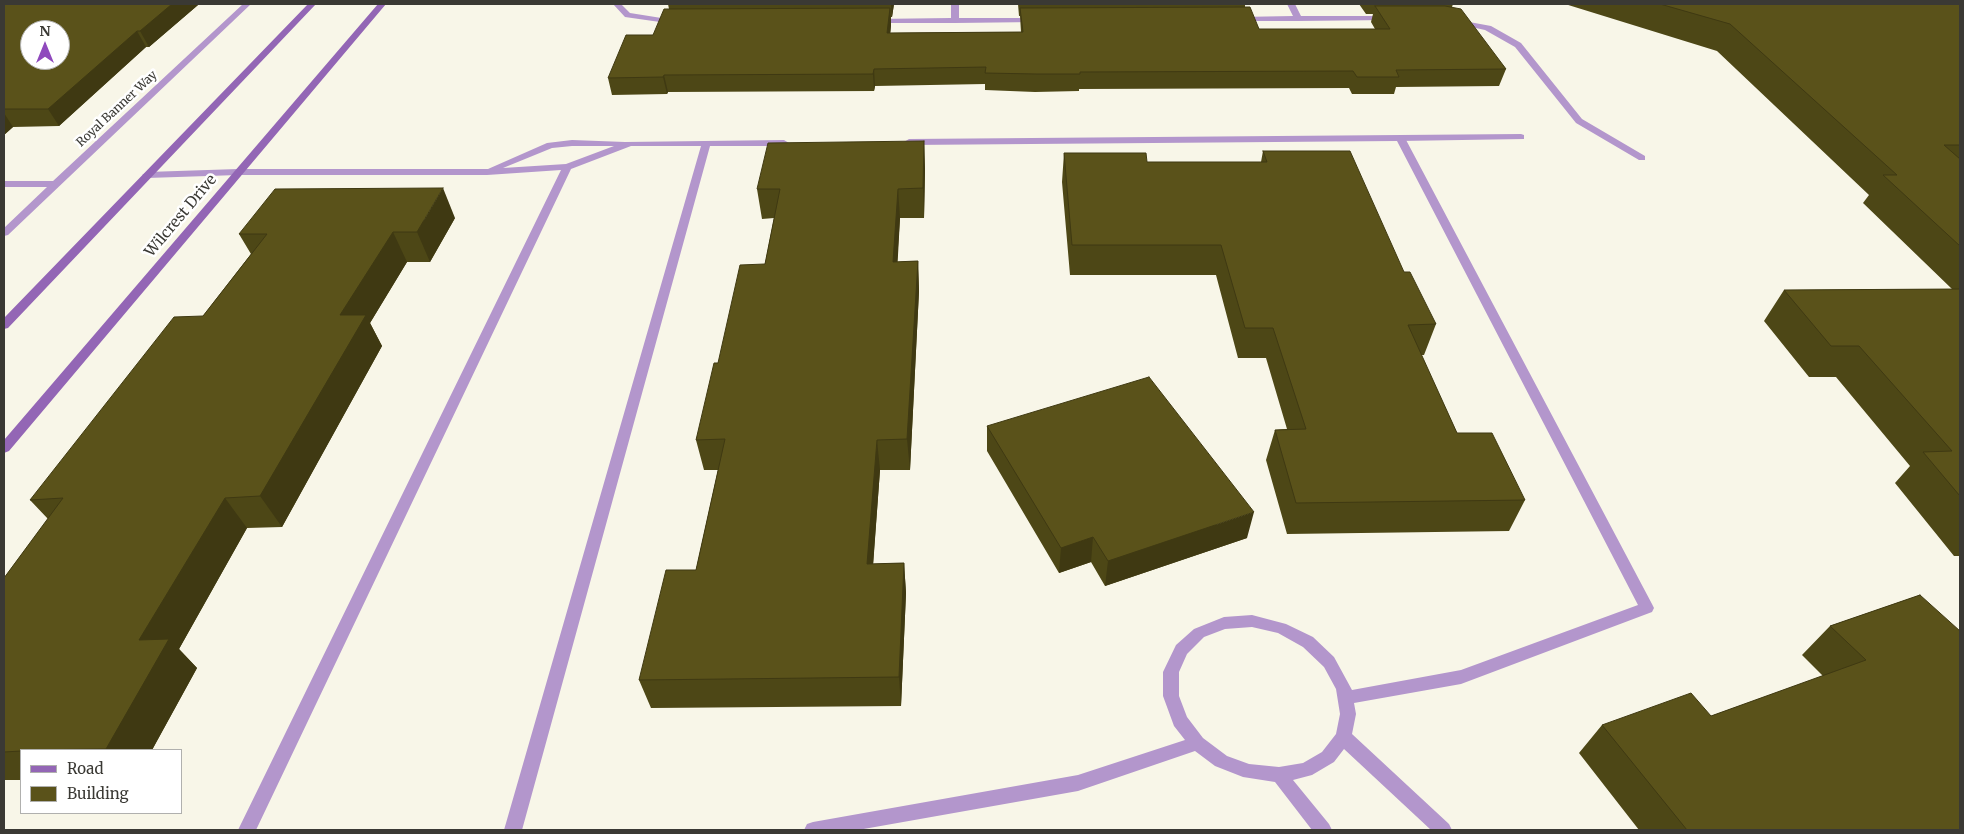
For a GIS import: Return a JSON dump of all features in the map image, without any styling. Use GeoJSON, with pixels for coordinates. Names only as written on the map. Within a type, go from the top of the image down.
{"type":"FeatureCollection","features":[{"type":"Feature","properties":{"kind":"main road"},"geometry":{"type":"LineString","coordinates":[[4,325],[312,4]]}},
{"type":"Feature","properties":{"kind":"main road","name":"Wilcrest Drive"},"geometry":{"type":"LineString","coordinates":[[4,448],[382,4]]}},
{"type":"Feature","properties":{"kind":"street","name":"Royal Banner Way"},"geometry":{"type":"LineString","coordinates":[[4,233],[247,4]]}},
{"type":"Feature","properties":{"kind":"street"},"geometry":{"type":"LineString","coordinates":[[617,4],[628,15],[679,22]]}},
{"type":"Feature","properties":{"kind":"street"},"geometry":{"type":"LineString","coordinates":[[955,4],[955,21]]}},
{"type":"Feature","properties":{"kind":"street"},"geometry":{"type":"LineString","coordinates":[[1291,4],[1298,19]]}},
{"type":"Feature","properties":{"kind":"street"},"geometry":{"type":"LineString","coordinates":[[1230,19],[1402,18]]}},
{"type":"Feature","properties":{"kind":"street"},"geometry":{"type":"LineString","coordinates":[[866,21],[1043,20]]}},
{"type":"Feature","properties":{"kind":"street"},"geometry":{"type":"LineString","coordinates":[[1450,20],[1488,28],[1518,45],[1579,121],[1642,158]]}},
{"type":"Feature","properties":{"kind":"street"},"geometry":{"type":"LineString","coordinates":[[894,142],[1521,137]]}},
{"type":"Feature","properties":{"kind":"street"},"geometry":{"type":"LineString","coordinates":[[1346,698],[1461,677],[1647,608],[1400,138]]}},
{"type":"Feature","properties":{"kind":"street"},"geometry":{"type":"LineString","coordinates":[[487,172],[550,145],[572,143],[795,142]]}},
{"type":"Feature","properties":{"kind":"street"},"geometry":{"type":"LineString","coordinates":[[513,830],[706,143]]}},
{"type":"Feature","properties":{"kind":"street"},"geometry":{"type":"LineString","coordinates":[[146,175],[238,172],[487,172],[567,167],[630,144]]}},
{"type":"Feature","properties":{"kind":"street"},"geometry":{"type":"LineString","coordinates":[[248,830],[567,167]]}},
{"type":"Feature","properties":{"kind":"street"},"geometry":{"type":"LineString","coordinates":[[4,184],[55,184]]}},
{"type":"Feature","properties":{"kind":"street"},"geometry":{"type":"LineString","coordinates":[[1252,621],[1281,628],[1308,642],[1330,662],[1344,688],[1348,714],[1343,737],[1328,757],[1306,770],[1279,775],[1249,772],[1221,761],[1197,743],[1180,721],[1171,696],[1171,672],[1181,650],[1199,633],[1224,623],[1252,621]]}},
{"type":"Feature","properties":{"kind":"street"},"geometry":{"type":"LineString","coordinates":[[1343,737],[1443,830]]}},
{"type":"Feature","properties":{"kind":"street"},"geometry":{"type":"LineString","coordinates":[[814,830],[1078,783],[1197,743]]}},
{"type":"Feature","properties":{"kind":"street"},"geometry":{"type":"LineString","coordinates":[[1279,775],[1323,830]]}},
{"type":"Feature","properties":{"kind":"building"},"geometry":{"type":"Polygon","coordinates":[[[4,4],[172,4],[140,31],[137,31],[48,109],[4,109],[4,4]]]}},
{"type":"Feature","properties":{"kind":"building"},"geometry":{"type":"Polygon","coordinates":[[[1660,4],[1960,4],[1960,145],[1944,145],[1960,159],[1960,246],[1883,175],[1897,175],[1730,24],[1660,4]]]}},
{"type":"Feature","properties":{"kind":"building"},"geometry":{"type":"Polygon","coordinates":[[[1375,6],[1445,6],[1461,9],[1506,69],[1396,70],[1399,77],[1357,77],[1353,71],[1080,72],[1080,74],[985,73],[986,67],[874,69],[873,74],[664,75],[663,77],[608,78],[626,35],[653,35],[664,9],[890,8],[887,33],[1023,32],[1020,8],[1250,7],[1259,29],[1390,29],[1375,6]]]}},
{"type":"Feature","properties":{"kind":"building"},"geometry":{"type":"Polygon","coordinates":[[[924,141],[923,188],[898,189],[893,262],[918,261],[907,439],[877,440],[867,564],[904,563],[899,677],[639,680],[666,570],[696,570],[725,439],[696,440],[714,363],[718,363],[740,265],[765,264],[780,189],[757,189],[768,143],[924,141]]]}},
{"type":"Feature","properties":{"kind":"building"},"geometry":{"type":"Polygon","coordinates":[[[1263,151],[1350,151],[1404,272],[1410,272],[1436,324],[1408,325],[1457,433],[1492,433],[1525,500],[1296,503],[1275,430],[1306,429],[1273,328],[1245,328],[1221,245],[1072,245],[1064,153],[1146,153],[1147,162],[1267,162],[1263,151]]]}},
{"type":"Feature","properties":{"kind":"building"},"geometry":{"type":"Polygon","coordinates":[[[443,188],[417,232],[393,232],[340,315],[366,315],[260,496],[225,498],[139,640],[169,639],[106,749],[20,749],[20,751],[4,752],[4,578],[63,498],[30,500],[174,317],[203,316],[267,234],[239,234],[275,189],[443,188]]]}},
{"type":"Feature","properties":{"kind":"building"},"geometry":{"type":"Polygon","coordinates":[[[1960,289],[1960,496],[1923,452],[1952,451],[1859,346],[1831,346],[1784,290],[1960,289]]]}},
{"type":"Feature","properties":{"kind":"building"},"geometry":{"type":"Polygon","coordinates":[[[1149,377],[1254,512],[1108,561],[1093,537],[1061,548],[987,426],[1149,377]]]}},
{"type":"Feature","properties":{"kind":"building"},"geometry":{"type":"Polygon","coordinates":[[[1920,595],[1960,631],[1960,830],[1687,830],[1602,725],[1691,693],[1711,716],[1866,660],[1830,626],[1920,595]]]}}]}
